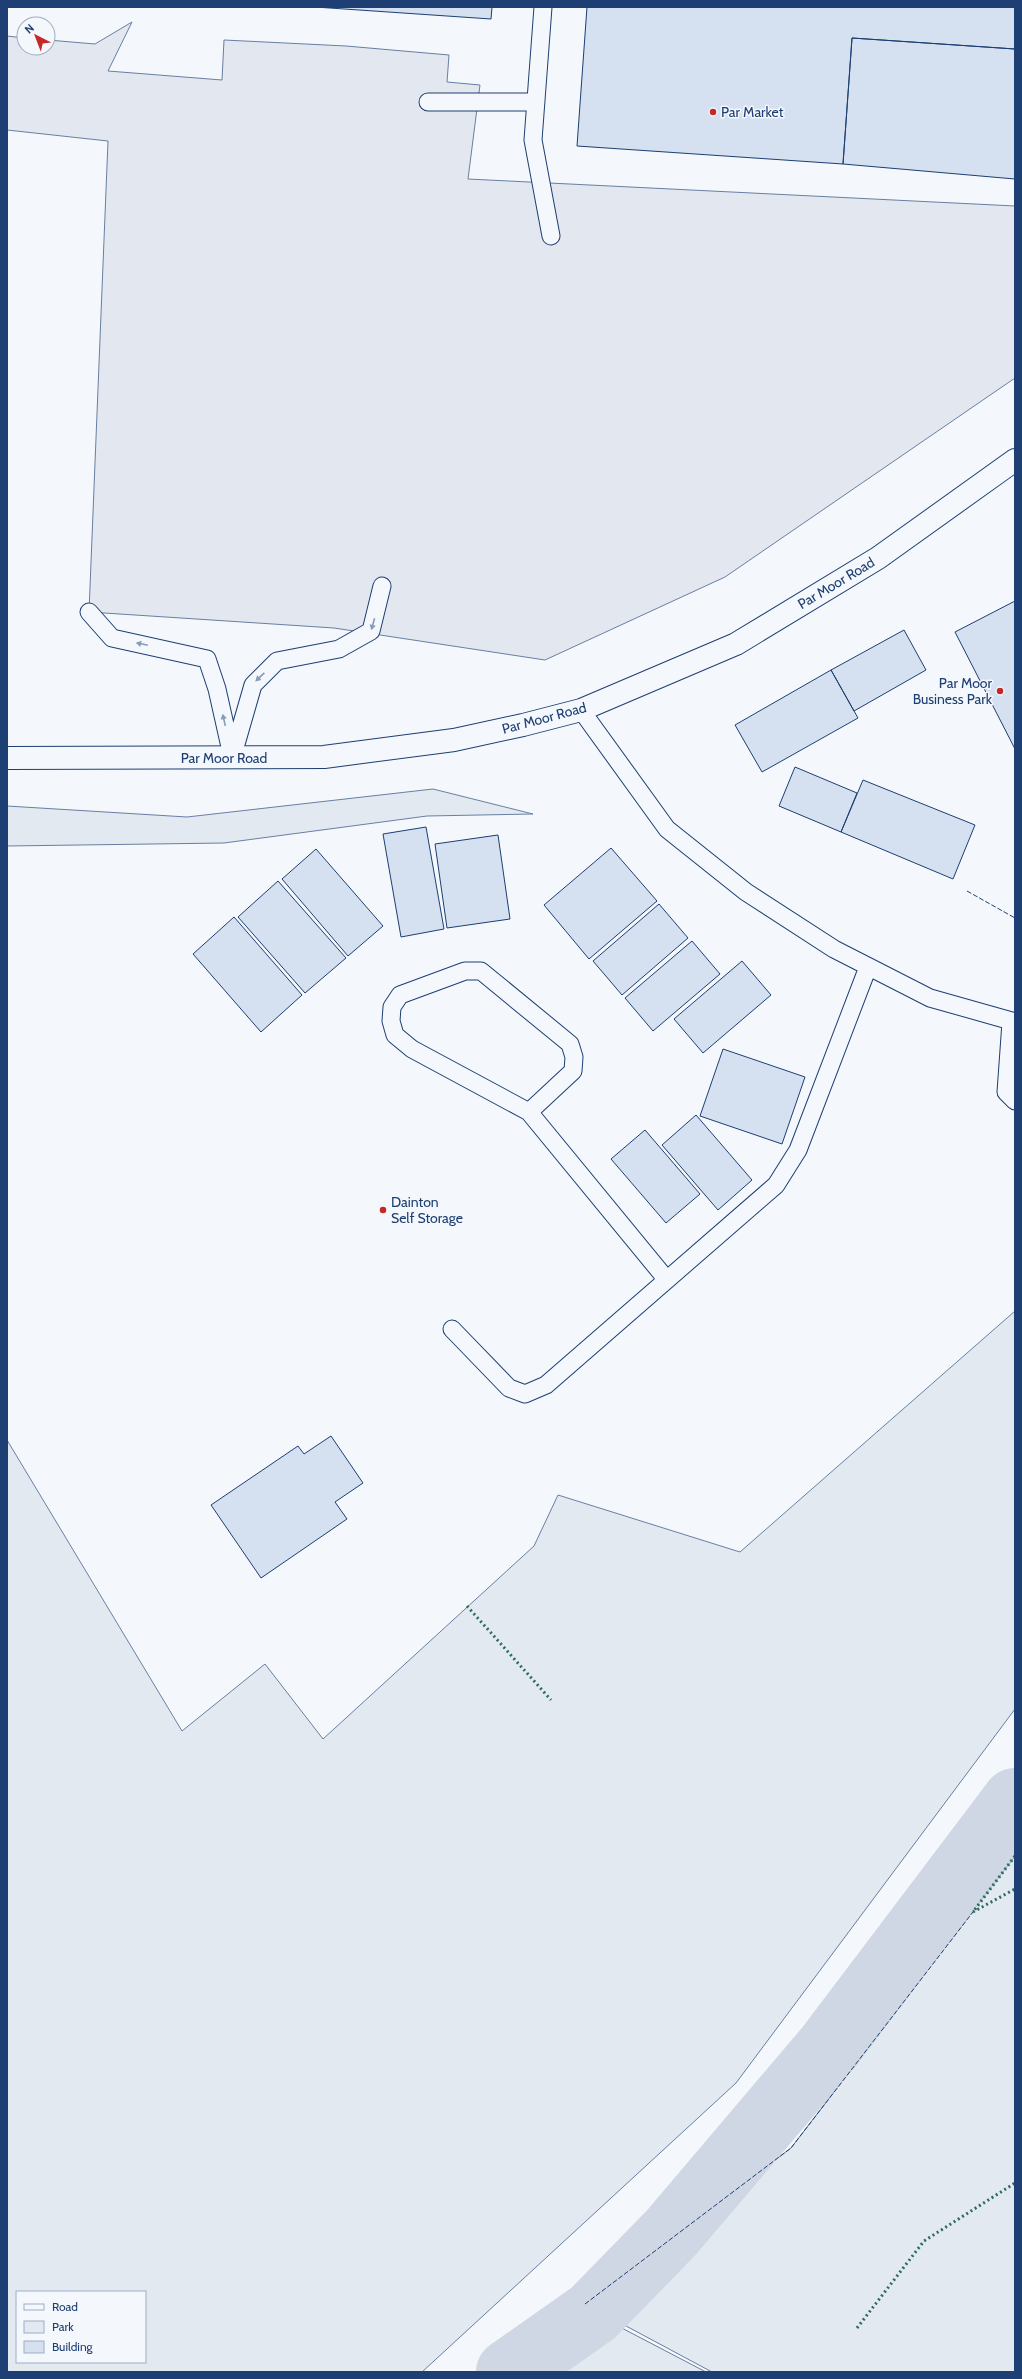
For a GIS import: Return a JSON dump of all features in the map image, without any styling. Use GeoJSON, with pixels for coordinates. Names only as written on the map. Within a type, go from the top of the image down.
{"type":"FeatureCollection","features":[{"type":"Feature","properties":{"kind":"main road","name":"Par Moor Road"},"geometry":{"type":"LineString","coordinates":[[7,758],[324,757],[454,740],[524,725],[581,710],[736,644],[878,558],[1015,460]]}},
{"type":"Feature","properties":{"kind":"lane"},"geometry":{"type":"LineString","coordinates":[[543,7],[534,152],[551,236]]}},
{"type":"Feature","properties":{"kind":"lane"},"geometry":{"type":"LineString","coordinates":[[428,102],[536,102]]}},
{"type":"Feature","properties":{"kind":"lane"},"geometry":{"type":"LineString","coordinates":[[232,758],[252,685],[278,661],[339,649],[371,631],[382,586]]}},
{"type":"Feature","properties":{"kind":"lane"},"geometry":{"type":"LineString","coordinates":[[89,612],[112,638],[207,659],[217,689],[232,758]]}},
{"type":"Feature","properties":{"kind":"lane"},"geometry":{"type":"LineString","coordinates":[[581,710],[667,828],[746,892],[834,949],[930,998],[1013,1022],[1006,1092],[1015,1101]]}},
{"type":"Feature","properties":{"kind":"lane"},"geometry":{"type":"LineString","coordinates":[[452,1329],[509,1388],[525,1394],[546,1385],[776,1185],[798,1150],[868,966]]}},
{"type":"Feature","properties":{"kind":"lane"},"geometry":{"type":"LineString","coordinates":[[529,1112],[573,1071],[574,1057],[570,1044],[481,971],[465,971],[400,995],[392,1007],[391,1021],[395,1035],[412,1049],[529,1112],[667,1280]]}},
{"type":"Feature","properties":{"kind":"green space"},"geometry":{"type":"Polygon","coordinates":[[[433,789],[533,814],[427,816],[224,843],[7,846],[7,806],[187,817],[433,789]]]}},
{"type":"Feature","properties":{"kind":"green space"},"geometry":{"type":"Polygon","coordinates":[[[1015,1311],[1015,1709],[736,2083],[422,2372],[7,2372],[7,1440],[182,1731],[265,1664],[323,1739],[534,1546],[558,1495],[740,1552],[1015,1311]]]}},
{"type":"Feature","properties":{"kind":"green space"},"geometry":{"type":"Polygon","coordinates":[[[1015,1856],[1015,2372],[712,2372],[585,2304],[791,2148],[1015,1856]]]}},
{"type":"Feature","properties":{"kind":"green space"},"geometry":{"type":"Polygon","coordinates":[[[593,2313],[706,2372],[509,2372],[593,2313]]]}},
{"type":"Feature","properties":{"kind":"shaded area"},"geometry":{"type":"Polygon","coordinates":[[[132,22],[108,71],[222,80],[224,40],[346,46],[449,55],[447,82],[480,85],[468,179],[1015,206],[1015,378],[725,577],[545,660],[334,628],[89,612],[108,141],[7,130],[7,36],[16,37],[16,56],[56,56],[56,41],[95,44],[132,22]]]}},
{"type":"Feature","properties":{"kind":"building"},"geometry":{"type":"Polygon","coordinates":[[[315,7],[492,7],[491,19],[315,7]]]}},
{"type":"Feature","properties":{"kind":"building","name":"Par Market"},"geometry":{"type":"Polygon","coordinates":[[[587,7],[1015,7],[1015,49],[852,38],[843,164],[577,146],[587,7]]]}},
{"type":"Feature","properties":{"kind":"building"},"geometry":{"type":"Polygon","coordinates":[[[852,38],[1015,49],[1015,179],[843,164],[852,38]]]}},
{"type":"Feature","properties":{"kind":"building","name":"Par Moor Business Park"},"geometry":{"type":"Polygon","coordinates":[[[1015,601],[1015,749],[955,632],[1015,601]]]}},
{"type":"Feature","properties":{"kind":"building"},"geometry":{"type":"Polygon","coordinates":[[[904,630],[926,670],[854,711],[831,670],[904,630]]]}},
{"type":"Feature","properties":{"kind":"building"},"geometry":{"type":"Polygon","coordinates":[[[831,670],[858,718],[762,772],[735,725],[831,670]]]}},
{"type":"Feature","properties":{"kind":"building"},"geometry":{"type":"Polygon","coordinates":[[[795,767],[857,793],[841,832],[779,806],[795,767]]]}},
{"type":"Feature","properties":{"kind":"building"},"geometry":{"type":"Polygon","coordinates":[[[863,780],[975,825],[953,879],[841,832],[863,780]]]}},
{"type":"Feature","properties":{"kind":"building"},"geometry":{"type":"Polygon","coordinates":[[[426,827],[444,929],[401,937],[383,834],[426,827]]]}},
{"type":"Feature","properties":{"kind":"building"},"geometry":{"type":"Polygon","coordinates":[[[498,835],[510,919],[447,928],[435,844],[498,835]]]}},
{"type":"Feature","properties":{"kind":"building"},"geometry":{"type":"Polygon","coordinates":[[[611,848],[657,901],[589,959],[544,905],[611,848]]]}},
{"type":"Feature","properties":{"kind":"building"},"geometry":{"type":"Polygon","coordinates":[[[316,849],[383,926],[348,956],[282,879],[316,849]]]}},
{"type":"Feature","properties":{"kind":"building"},"geometry":{"type":"Polygon","coordinates":[[[278,881],[346,958],[305,993],[238,917],[278,881]]]}},
{"type":"Feature","properties":{"kind":"building"},"geometry":{"type":"Polygon","coordinates":[[[659,904],[688,938],[622,995],[593,961],[659,904]]]}},
{"type":"Feature","properties":{"kind":"building"},"geometry":{"type":"Polygon","coordinates":[[[234,917],[302,995],[261,1032],[193,954],[234,917]]]}},
{"type":"Feature","properties":{"kind":"building"},"geometry":{"type":"Polygon","coordinates":[[[692,941],[720,974],[653,1031],[625,998],[692,941]]]}},
{"type":"Feature","properties":{"kind":"building"},"geometry":{"type":"Polygon","coordinates":[[[742,961],[771,995],[703,1053],[674,1019],[742,961]]]}},
{"type":"Feature","properties":{"kind":"building"},"geometry":{"type":"Polygon","coordinates":[[[723,1049],[805,1077],[782,1144],[700,1116],[723,1049]]]}},
{"type":"Feature","properties":{"kind":"building"},"geometry":{"type":"Polygon","coordinates":[[[696,1115],[752,1180],[718,1210],[662,1145],[696,1115]]]}},
{"type":"Feature","properties":{"kind":"building"},"geometry":{"type":"Polygon","coordinates":[[[645,1130],[700,1194],[666,1223],[611,1159],[645,1130]]]}},
{"type":"Feature","properties":{"kind":"building"},"geometry":{"type":"Polygon","coordinates":[[[331,1436],[363,1483],[335,1502],[347,1519],[261,1578],[211,1505],[298,1446],[304,1454],[331,1436]]]}},
{"type":"Feature","properties":{"kind":"waterway"},"geometry":{"type":"LineString","coordinates":[[509,2372],[593,2313],[671,2233],[829,2047],[1015,1801]]}},
{"type":"Feature","properties":{"kind":"hedge"},"geometry":{"type":"LineString","coordinates":[[467,1606],[551,1700]]}},
{"type":"Feature","properties":{"kind":"hedge"},"geometry":{"type":"LineString","coordinates":[[1015,1856],[973,1912],[1015,1889]]}},
{"type":"Feature","properties":{"kind":"hedge"},"geometry":{"type":"LineString","coordinates":[[857,2328],[924,2241],[1015,2183]]}},
{"type":"Feature","properties":{"kind":"fence"},"geometry":{"type":"LineString","coordinates":[[967,891],[1015,918]]}},
{"type":"Feature","properties":{"kind":"fence"},"geometry":{"type":"LineString","coordinates":[[585,2304],[791,2148],[973,1912]]}},
{"type":"Feature","properties":{"kind":"place","name":"Par Market"},"geometry":{"type":"Point","coordinates":[713,112]}},
{"type":"Feature","properties":{"kind":"place","name":"Par Moor Business Park"},"geometry":{"type":"Point","coordinates":[1000,691]}},
{"type":"Feature","properties":{"kind":"place","name":"Dainton Self Storage"},"geometry":{"type":"Point","coordinates":[383,1210]}}]}
